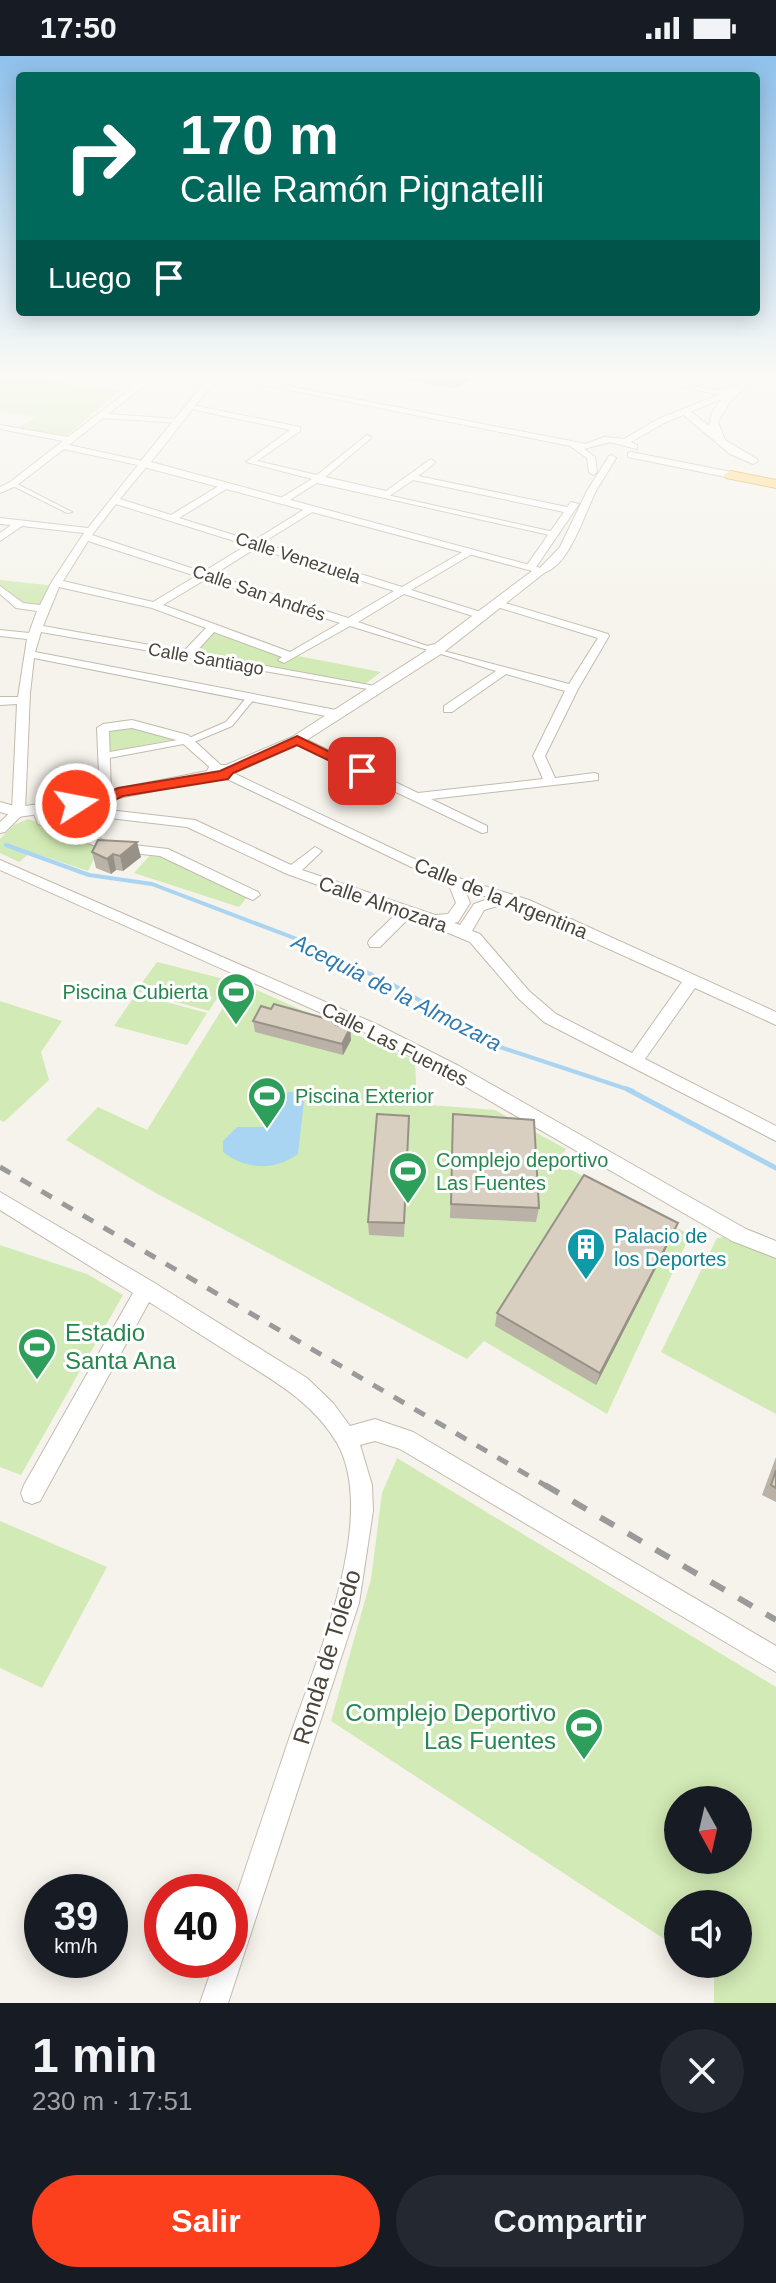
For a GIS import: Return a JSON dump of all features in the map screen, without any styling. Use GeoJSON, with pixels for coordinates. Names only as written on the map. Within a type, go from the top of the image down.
{"type":"FeatureCollection","features":[{"type":"Feature","properties":{"kind":"highway"},"geometry":{"type":"LineString","coordinates":[[732,472],[776,476]]}},
{"type":"Feature","properties":{"kind":"highway"},"geometry":{"type":"LineString","coordinates":[[732,472],[776,484]]}},
{"type":"Feature","properties":{"kind":"street"},"geometry":{"type":"LineString","coordinates":[[0,490],[34,468]]}},
{"type":"Feature","properties":{"kind":"street"},"geometry":{"type":"LineString","coordinates":[[0,829],[18,812],[29,654],[45,609],[56,583],[89,534],[141,468]]}},
{"type":"Feature","properties":{"kind":"street"},"geometry":{"type":"LineString","coordinates":[[158,468],[469,552],[527,571]]}},
{"type":"Feature","properties":{"kind":"street"},"geometry":{"type":"LineString","coordinates":[[271,468],[554,534]]}},
{"type":"Feature","properties":{"kind":"street"},"geometry":{"type":"LineString","coordinates":[[282,501],[330,468]]}},
{"type":"Feature","properties":{"kind":"street"},"geometry":{"type":"LineString","coordinates":[[315,480],[388,494],[424,468]]}},
{"type":"Feature","properties":{"kind":"street"},"geometry":{"type":"LineString","coordinates":[[593,468],[593,472]]}},
{"type":"Feature","properties":{"kind":"street"},"geometry":{"type":"LineString","coordinates":[[0,807],[18,812],[79,807],[110,795],[222,771],[297,740],[436,650],[498,604],[554,534],[597,468]]}},
{"type":"Feature","properties":{"kind":"street"},"geometry":{"type":"LineString","coordinates":[[586,509],[587,499],[602,468]]}},
{"type":"Feature","properties":{"kind":"street"},"geometry":{"type":"LineString","coordinates":[[527,571],[563,546],[614,468]]}},
{"type":"Feature","properties":{"kind":"street"},"geometry":{"type":"LineString","coordinates":[[707,468],[732,472]]}},
{"type":"Feature","properties":{"kind":"street"},"geometry":{"type":"LineString","coordinates":[[710,468],[732,472]]}},
{"type":"Feature","properties":{"kind":"street"},"geometry":{"type":"LineString","coordinates":[[0,477],[69,512]]}},
{"type":"Feature","properties":{"kind":"street"},"geometry":{"type":"LineString","coordinates":[[413,477],[569,510]]}},
{"type":"Feature","properties":{"kind":"street"},"geometry":{"type":"LineString","coordinates":[[172,518],[225,486]]}},
{"type":"Feature","properties":{"kind":"street","name":"Calle Venezuela"},"geometry":{"type":"LineString","coordinates":[[114,500],[483,616]]}},
{"type":"Feature","properties":{"kind":"street"},"geometry":{"type":"LineString","coordinates":[[155,606],[311,509]]}},
{"type":"Feature","properties":{"kind":"street","name":"Calle San Andrés"},"geometry":{"type":"LineString","coordinates":[[0,521],[89,534],[348,624],[572,689]]}},
{"type":"Feature","properties":{"kind":"street"},"geometry":{"type":"LineString","coordinates":[[0,538],[20,523]]}},
{"type":"Feature","properties":{"kind":"street"},"geometry":{"type":"LineString","coordinates":[[266,670],[469,552]]}},
{"type":"Feature","properties":{"kind":"street"},"geometry":{"type":"LineString","coordinates":[[56,583],[155,606],[290,656]]}},
{"type":"Feature","properties":{"kind":"street"},"geometry":{"type":"LineString","coordinates":[[0,589],[14,603],[45,609]]}},
{"type":"Feature","properties":{"kind":"street"},"geometry":{"type":"LineString","coordinates":[[0,609],[14,603]]}},
{"type":"Feature","properties":{"kind":"street"},"geometry":{"type":"LineString","coordinates":[[498,604],[604,636],[572,689],[539,756],[550,780]]}},
{"type":"Feature","properties":{"kind":"street"},"geometry":{"type":"LineString","coordinates":[[186,656],[212,628]]}},
{"type":"Feature","properties":{"kind":"street","name":"Calle Santiago"},"geometry":{"type":"LineString","coordinates":[[0,633],[37,633],[375,689]]}},
{"type":"Feature","properties":{"kind":"street"},"geometry":{"type":"LineString","coordinates":[[29,654],[336,714]]}},
{"type":"Feature","properties":{"kind":"street"},"geometry":{"type":"LineString","coordinates":[[448,709],[504,670]]}},
{"type":"Feature","properties":{"kind":"street"},"geometry":{"type":"LineString","coordinates":[[104,756],[191,740],[229,724],[251,698]]}},
{"type":"Feature","properties":{"kind":"street"},"geometry":{"type":"LineString","coordinates":[[0,701],[25,700]]}},
{"type":"Feature","properties":{"kind":"street"},"geometry":{"type":"LineString","coordinates":[[110,795],[103,728],[132,724],[191,740],[222,771]]}},
{"type":"Feature","properties":{"kind":"street"},"geometry":{"type":"LineString","coordinates":[[297,740],[482,829]]}},
{"type":"Feature","properties":{"kind":"street"},"geometry":{"type":"LineString","coordinates":[[362,771],[374,761]]}},
{"type":"Feature","properties":{"kind":"street","name":"Calle de la Argentina"},"geometry":{"type":"LineString","coordinates":[[222,771],[456,883],[508,898],[776,1019]]}},
{"type":"Feature","properties":{"kind":"street"},"geometry":{"type":"LineString","coordinates":[[415,797],[594,777]]}},
{"type":"Feature","properties":{"kind":"street","name":"Calle Almozara"},"geometry":{"type":"LineString","coordinates":[[79,807],[190,823],[292,871],[436,921],[475,938],[524,995],[550,1018],[776,1134]]}},
{"type":"Feature","properties":{"kind":"street"},"geometry":{"type":"LineString","coordinates":[[39,809],[43,821],[106,846],[163,852],[253,895]]}},
{"type":"Feature","properties":{"kind":"street"},"geometry":{"type":"LineString","coordinates":[[292,871],[315,851]]}},
{"type":"Feature","properties":{"kind":"street","name":"Calle Las Fuentes"},"geometry":{"type":"LineString","coordinates":[[0,865],[70,893],[370,1028],[453,1071],[723,1226],[776,1250]]}},
{"type":"Feature","properties":{"kind":"street"},"geometry":{"type":"LineString","coordinates":[[436,921],[453,918],[463,903],[456,883]]}},
{"type":"Feature","properties":{"kind":"street"},"geometry":{"type":"LineString","coordinates":[[463,933],[479,907],[508,898]]}},
{"type":"Feature","properties":{"kind":"street"},"geometry":{"type":"LineString","coordinates":[[375,943],[407,911]]}},
{"type":"Feature","properties":{"kind":"street"},"geometry":{"type":"LineString","coordinates":[[634,1062],[691,982]]}},
{"type":"Feature","properties":{"kind":"street","name":"Ronda de Toledo"},"geometry":{"type":"LineString","coordinates":[[0,1200],[300,1385],[327,1409],[348,1437],[363,1497],[360,1545],[347,1603],[248,1901]]}},
{"type":"Feature","properties":{"kind":"street"},"geometry":{"type":"LineString","coordinates":[[32,1493],[146,1288]]}},
{"type":"Feature","properties":{"kind":"street"},"geometry":{"type":"LineString","coordinates":[[348,1437],[375,1430],[405,1440],[776,1660]]}},
{"type":"Feature","properties":{"kind":"street","name":"Ronda de Toledo"},"geometry":{"type":"LineString","coordinates":[[214,2003],[222,1978]]}},
{"type":"Feature","properties":{"kind":"green space"},"geometry":{"type":"Polygon","coordinates":[[[0,580],[55,586],[45,609],[30,608],[0,589],[0,580]]]}},
{"type":"Feature","properties":{"kind":"green space"},"geometry":{"type":"Polygon","coordinates":[[[213,631],[298,656],[381,672],[365,684],[194,654],[213,631]]]}},
{"type":"Feature","properties":{"kind":"green space"},"geometry":{"type":"Polygon","coordinates":[[[130,728],[175,739],[107,752],[105,731],[130,728]]]}},
{"type":"Feature","properties":{"kind":"green space"},"geometry":{"type":"Polygon","coordinates":[[[28,819],[100,847],[88,871],[31,852],[19,862],[0,853],[0,839],[14,825],[28,819]]]}},
{"type":"Feature","properties":{"kind":"green space"},"geometry":{"type":"Polygon","coordinates":[[[152,853],[249,895],[239,907],[134,873],[152,853]]]}},
{"type":"Feature","properties":{"kind":"green space"},"geometry":{"type":"Polygon","coordinates":[[[157,962],[228,980],[209,1011],[136,991],[157,962]]]}},
{"type":"Feature","properties":{"kind":"green space","name":"Complejo deportivo Las Fuentes"},"geometry":{"type":"Polygon","coordinates":[[[239,982],[415,1061],[417,1104],[495,1110],[566,1149],[557,1162],[690,1235],[607,1414],[484,1341],[467,1359],[152,1191],[66,1140],[98,1107],[147,1130],[239,982]]]}},
{"type":"Feature","properties":{"kind":"green space"},"geometry":{"type":"Polygon","coordinates":[[[136,994],[207,1013],[187,1045],[114,1026],[136,994]]]}},
{"type":"Feature","properties":{"kind":"green space"},"geometry":{"type":"Polygon","coordinates":[[[0,1001],[62,1021],[41,1052],[49,1080],[4,1122],[0,1120],[0,1001]]]}},
{"type":"Feature","properties":{"kind":"green space"},"geometry":{"type":"Polygon","coordinates":[[[739,1235],[776,1250],[776,1414],[661,1352],[717,1238],[739,1235]]]}},
{"type":"Feature","properties":{"kind":"green space","name":"Estadio Santa Ana"},"geometry":{"type":"Polygon","coordinates":[[[0,1245],[87,1274],[123,1295],[21,1475],[0,1467],[0,1245]]]}},
{"type":"Feature","properties":{"kind":"green space","name":"Complejo Deportivo Las Fuentes"},"geometry":{"type":"Polygon","coordinates":[[[397,1458],[776,1687],[776,2003],[714,2003],[714,1978],[752,1978],[752,1890],[664,1890],[664,1939],[331,1721],[371,1579],[382,1493],[397,1458]]]}},
{"type":"Feature","properties":{"kind":"green space"},"geometry":{"type":"Polygon","coordinates":[[[0,1521],[107,1567],[42,1688],[0,1668],[0,1521]]]}},
{"type":"Feature","properties":{"kind":"water","name":"Piscina Exterior"},"geometry":{"type":"Polygon","coordinates":[[[273,1092],[305,1092],[298,1154],[270,1166],[260,1166],[241,1162],[223,1152],[223,1141],[237,1127],[267,1127],[273,1092]]]}},
{"type":"Feature","properties":{"kind":"building"},"geometry":{"type":"Polygon","coordinates":[[[98,840],[137,842],[120,856],[113,854],[107,859],[92,852],[98,840]]]}},
{"type":"Feature","properties":{"kind":"building"},"geometry":{"type":"Polygon","coordinates":[[[274,1004],[350,1028],[342,1044],[253,1021],[261,1006],[271,1009],[274,1004]]]}},
{"type":"Feature","properties":{"kind":"building"},"geometry":{"type":"Polygon","coordinates":[[[377,1114],[409,1116],[404,1223],[368,1222],[377,1114]]]}},
{"type":"Feature","properties":{"kind":"building"},"geometry":{"type":"Polygon","coordinates":[[[453,1114],[534,1120],[539,1208],[451,1204],[453,1114]]]}},
{"type":"Feature","properties":{"kind":"building","name":"Palacio de los Deportes"},"geometry":{"type":"Polygon","coordinates":[[[584,1175],[678,1223],[600,1373],[497,1313],[584,1175]]]}},
{"type":"Feature","properties":{"kind":"building"},"geometry":{"type":"Polygon","coordinates":[[[776,1470],[776,1488],[771,1485],[776,1470]]]}},
{"type":"Feature","properties":{"kind":"waterway","name":"Acequia de la Almozara"},"geometry":{"type":"LineString","coordinates":[[6,845],[89,875],[152,884],[302,941],[395,986],[500,1047],[627,1089]]}},
{"type":"Feature","properties":{"kind":"waterway","name":"Acequia de la Almozara"},"geometry":{"type":"LineString","coordinates":[[627,1089],[633,1091]]}},
{"type":"Feature","properties":{"kind":"waterway","name":"Acequia de la Almozara"},"geometry":{"type":"LineString","coordinates":[[627,1089],[776,1168]]}},
{"type":"Feature","properties":{"kind":"railway"},"geometry":{"type":"LineString","coordinates":[[0,1167],[548,1487]]}},
{"type":"Feature","properties":{"kind":"railway"},"geometry":{"type":"LineString","coordinates":[[545,1485],[776,1620]]}},
{"type":"Feature","properties":{"kind":"place","name":"Piscina Cubierta"},"geometry":{"type":"Point","coordinates":[236,1026]}},
{"type":"Feature","properties":{"kind":"place","name":"Piscina Exterior"},"geometry":{"type":"Point","coordinates":[267,1130]}},
{"type":"Feature","properties":{"kind":"place","name":"Complejo deportivo Las Fuentes"},"geometry":{"type":"Point","coordinates":[408,1205]}},
{"type":"Feature","properties":{"kind":"place","name":"Palacio de los Deportes"},"geometry":{"type":"Point","coordinates":[586,1281]}},
{"type":"Feature","properties":{"kind":"place","name":"Estadio Santa Ana"},"geometry":{"type":"Point","coordinates":[37,1381]}},
{"type":"Feature","properties":{"kind":"place","name":"Complejo Deportivo Las Fuentes"},"geometry":{"type":"Point","coordinates":[584,1761]}},
{"type":"Feature","properties":{"kind":"route"},"geometry":{"type":"LineString","coordinates":[[76,804],[77,810],[83,811],[114,794],[214,774],[223,776],[229,773],[228,770],[297,740],[362,771]]}}]}
